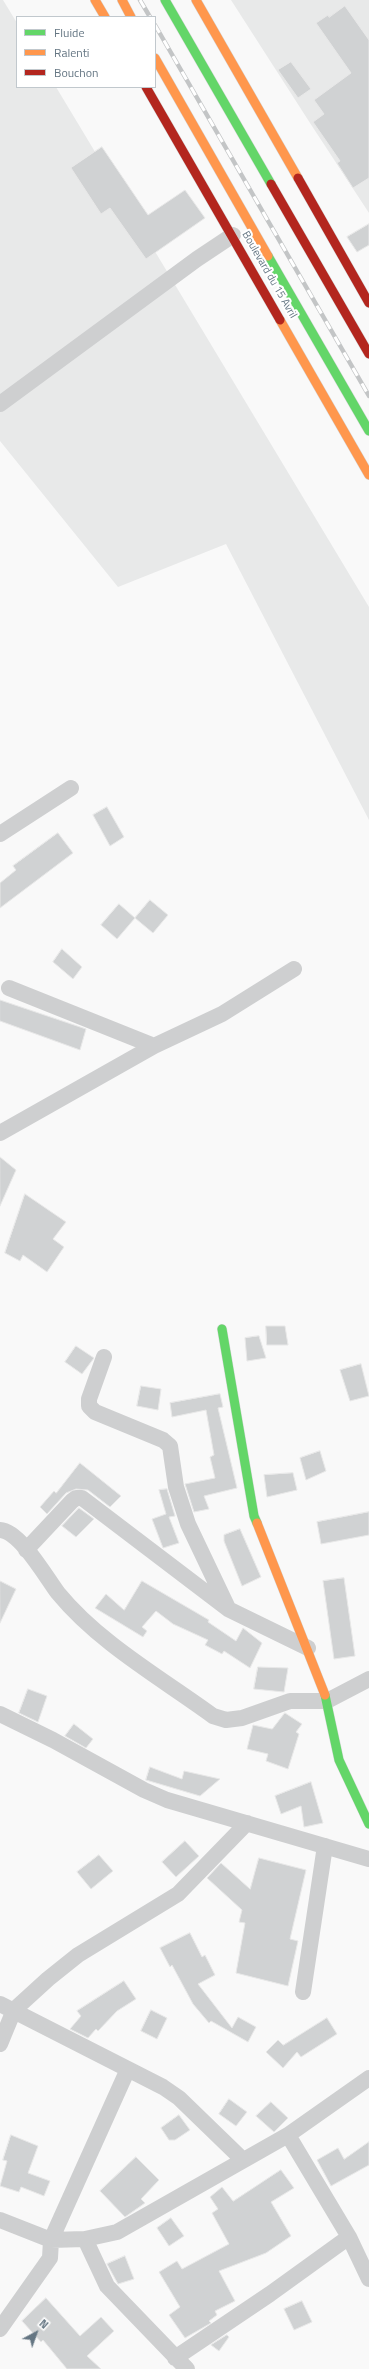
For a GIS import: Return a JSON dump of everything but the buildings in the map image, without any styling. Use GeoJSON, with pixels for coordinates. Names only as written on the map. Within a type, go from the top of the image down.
{"type":"FeatureCollection","features":[{"type":"Feature","properties":{"kind":"main road"},"geometry":{"type":"LineString","coordinates":[[95,0],[104,16]]}},
{"type":"Feature","properties":{"kind":"main road"},"geometry":{"type":"LineString","coordinates":[[122,0],[131,16]]}},
{"type":"Feature","properties":{"kind":"main road"},"geometry":{"type":"LineString","coordinates":[[165,0],[369,354]]}},
{"type":"Feature","properties":{"kind":"main road"},"geometry":{"type":"LineString","coordinates":[[196,0],[369,303]]}},
{"type":"Feature","properties":{"kind":"main road","name":"Boulevard du 15 Avril"},"geometry":{"type":"LineString","coordinates":[[156,60],[369,431]]}},
{"type":"Feature","properties":{"kind":"main road","name":"Boulevard du 15 Avril"},"geometry":{"type":"LineString","coordinates":[[147,88],[233,235],[369,475]]}},
{"type":"Feature","properties":{"kind":"main road"},"geometry":{"type":"LineString","coordinates":[[222,1329],[254,1516],[308,1648],[327,1702],[339,1760],[369,1824]]}},
{"type":"Feature","properties":{"kind":"street"},"geometry":{"type":"LineString","coordinates":[[0,404],[197,259],[233,235]]}},
{"type":"Feature","properties":{"kind":"street"},"geometry":{"type":"LineString","coordinates":[[0,834],[71,788]]}},
{"type":"Feature","properties":{"kind":"street"},"geometry":{"type":"LineString","coordinates":[[0,1133],[154,1046],[222,1014],[294,969]]}},
{"type":"Feature","properties":{"kind":"street"},"geometry":{"type":"LineString","coordinates":[[9,988],[154,1046]]}},
{"type":"Feature","properties":{"kind":"street"},"geometry":{"type":"LineString","coordinates":[[104,1357],[89,1399],[89,1406],[95,1412],[163,1440],[170,1446],[176,1488],[188,1524],[228,1609]]}},
{"type":"Feature","properties":{"kind":"street"},"geometry":{"type":"LineString","coordinates":[[26,1550],[72,1501],[76,1498],[82,1498],[228,1609],[308,1648]]}},
{"type":"Feature","properties":{"kind":"street"},"geometry":{"type":"LineString","coordinates":[[0,1530],[6,1531],[17,1538],[62,1598],[94,1630],[213,1716],[226,1720],[242,1718],[290,1701],[327,1702],[369,1679]]}},
{"type":"Feature","properties":{"kind":"street"},"geometry":{"type":"LineString","coordinates":[[0,1714],[53,1740],[144,1790],[197,1810],[369,1859]]}},
{"type":"Feature","properties":{"kind":"street"},"geometry":{"type":"LineString","coordinates":[[0,2044],[7,2007],[64,1964],[178,1894],[247,1824]]}},
{"type":"Feature","properties":{"kind":"street"},"geometry":{"type":"LineString","coordinates":[[303,1992],[324,1846]]}},
{"type":"Feature","properties":{"kind":"street"},"geometry":{"type":"LineString","coordinates":[[7,2007],[78,2045],[163,2087],[179,2098],[244,2160]]}},
{"type":"Feature","properties":{"kind":"street"},"geometry":{"type":"LineString","coordinates":[[0,2329],[50,2258],[51,2240],[128,2069]]}},
{"type":"Feature","properties":{"kind":"street"},"geometry":{"type":"LineString","coordinates":[[0,2220],[51,2240],[85,2239],[117,2232],[288,2135],[369,2078]]}},
{"type":"Feature","properties":{"kind":"street"},"geometry":{"type":"LineString","coordinates":[[288,2135],[349,2237],[369,2279]]}},
{"type":"Feature","properties":{"kind":"street"},"geometry":{"type":"LineString","coordinates":[[175,2358],[270,2294],[349,2237]]}},
{"type":"Feature","properties":{"kind":"street"},"geometry":{"type":"LineString","coordinates":[[85,2239],[107,2286],[187,2369]]}},
{"type":"Feature","properties":{"kind":"shaded area"},"geometry":{"type":"Polygon","coordinates":[[[0,0],[3,0],[16,21],[16,88],[57,88],[369,607],[369,820],[226,544],[118,587],[0,441],[0,0]]]}},
{"type":"Feature","properties":{"kind":"shaded area"},"geometry":{"type":"Polygon","coordinates":[[[231,0],[369,0],[369,213],[310,123],[231,0]]]}},
{"type":"Feature","properties":{"kind":"railway"},"geometry":{"type":"LineString","coordinates":[[140,0],[149,16]]}},
{"type":"Feature","properties":{"kind":"railway"},"geometry":{"type":"LineString","coordinates":[[156,27],[369,396]]}},
{"type":"Feature","properties":{"kind":"traffic: fast"},"geometry":{"type":"LineString","coordinates":[[165,0],[271,184]]}},
{"type":"Feature","properties":{"kind":"traffic: fast"},"geometry":{"type":"LineString","coordinates":[[268,256],[369,431]]}},
{"type":"Feature","properties":{"kind":"traffic: fast"},"geometry":{"type":"LineString","coordinates":[[222,1329],[254,1516],[257,1523]]}},
{"type":"Feature","properties":{"kind":"traffic: fast"},"geometry":{"type":"LineString","coordinates":[[325,1695],[339,1760],[369,1824]]}},
{"type":"Feature","properties":{"kind":"traffic: slow"},"geometry":{"type":"LineString","coordinates":[[95,0],[104,16]]}},
{"type":"Feature","properties":{"kind":"traffic: slow"},"geometry":{"type":"LineString","coordinates":[[122,0],[130,16]]}},
{"type":"Feature","properties":{"kind":"traffic: slow"},"geometry":{"type":"LineString","coordinates":[[196,0],[298,178]]}},
{"type":"Feature","properties":{"kind":"traffic: slow"},"geometry":{"type":"LineString","coordinates":[[156,60],[268,256]]}},
{"type":"Feature","properties":{"kind":"traffic: slow"},"geometry":{"type":"LineString","coordinates":[[280,320],[369,475]]}},
{"type":"Feature","properties":{"kind":"traffic: slow"},"geometry":{"type":"LineString","coordinates":[[257,1523],[325,1695]]}},
{"type":"Feature","properties":{"kind":"traffic: jam"},"geometry":{"type":"LineString","coordinates":[[147,88],[280,320]]}},
{"type":"Feature","properties":{"kind":"traffic: jam"},"geometry":{"type":"LineString","coordinates":[[298,178],[369,303]]}},
{"type":"Feature","properties":{"kind":"traffic: jam"},"geometry":{"type":"LineString","coordinates":[[271,184],[369,354]]}}]}
